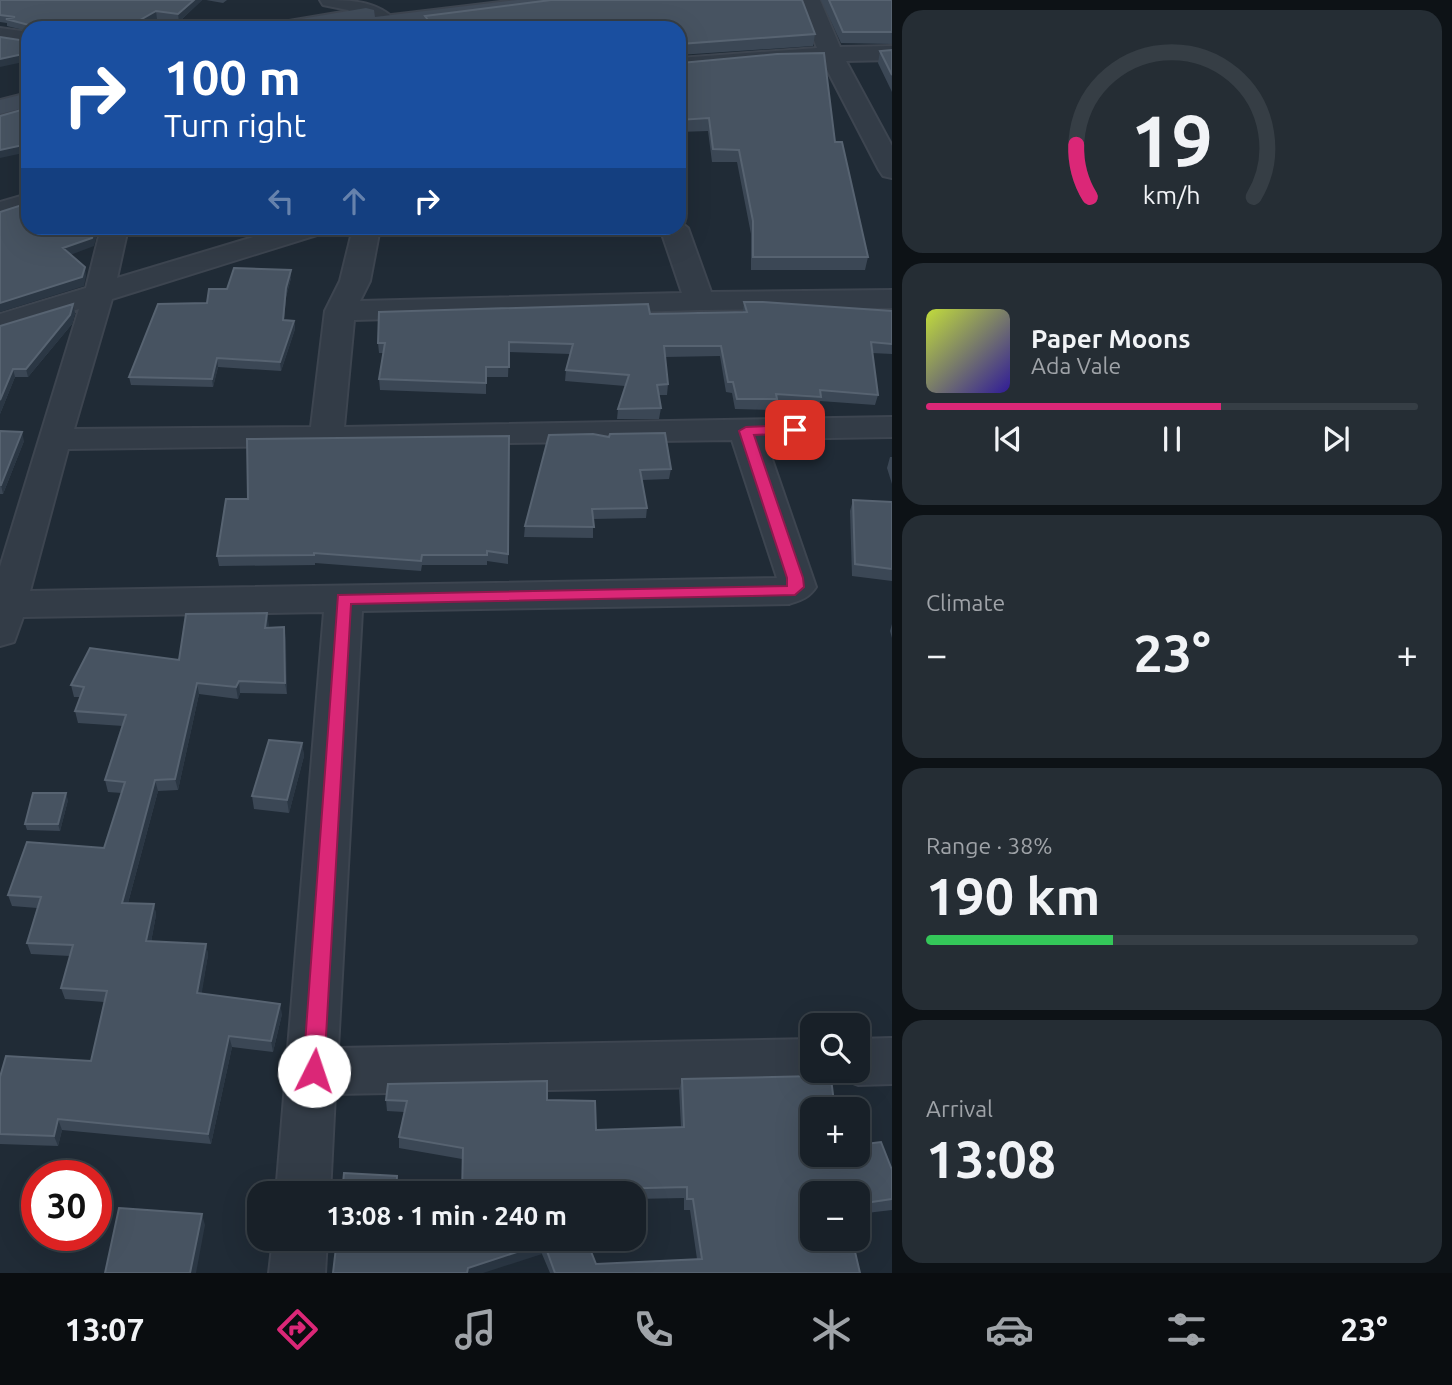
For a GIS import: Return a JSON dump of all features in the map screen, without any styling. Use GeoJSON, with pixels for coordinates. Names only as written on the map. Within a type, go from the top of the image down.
{"type":"FeatureCollection","features":[{"type":"Feature","properties":{"kind":"street"},"geometry":{"type":"LineString","coordinates":[[331,0],[349,0]]}},
{"type":"Feature","properties":{"kind":"street"},"geometry":{"type":"LineString","coordinates":[[342,1],[384,21],[504,0]]}},
{"type":"Feature","properties":{"kind":"street"},"geometry":{"type":"LineString","coordinates":[[321,21],[335,18],[384,21],[571,0]]}},
{"type":"Feature","properties":{"kind":"street"},"geometry":{"type":"LineString","coordinates":[[808,0],[831,54],[886,144],[892,170]]}},
{"type":"Feature","properties":{"kind":"street"},"geometry":{"type":"LineString","coordinates":[[0,35],[21,38]]}},
{"type":"Feature","properties":{"kind":"street"},"geometry":{"type":"LineString","coordinates":[[686,64],[831,54],[892,53]]}},
{"type":"Feature","properties":{"kind":"street"},"geometry":{"type":"LineString","coordinates":[[0,96],[21,92]]}},
{"type":"Feature","properties":{"kind":"street"},"geometry":{"type":"LineString","coordinates":[[0,107],[21,102]]}},
{"type":"Feature","properties":{"kind":"street"},"geometry":{"type":"LineString","coordinates":[[0,210],[21,204]]}},
{"type":"Feature","properties":{"kind":"street"},"geometry":{"type":"LineString","coordinates":[[112,235],[99,294],[54,439],[4,618],[344,599],[789,591],[797,587],[795,578],[746,431]]}},
{"type":"Feature","properties":{"kind":"street"},"geometry":{"type":"LineString","coordinates":[[0,324],[288,235]]}},
{"type":"Feature","properties":{"kind":"street"},"geometry":{"type":"LineString","coordinates":[[326,437],[340,310],[355,281],[365,235]]}},
{"type":"Feature","properties":{"kind":"street"},"geometry":{"type":"LineString","coordinates":[[676,235],[700,301]]}},
{"type":"Feature","properties":{"kind":"street"},"geometry":{"type":"LineString","coordinates":[[340,310],[892,299]]}},
{"type":"Feature","properties":{"kind":"street"},"geometry":{"type":"LineString","coordinates":[[54,439],[892,427]]}},
{"type":"Feature","properties":{"kind":"street"},"geometry":{"type":"LineString","coordinates":[[304,1181],[314,1071],[344,599]]}},
{"type":"Feature","properties":{"kind":"street"},"geometry":{"type":"LineString","coordinates":[[870,1062],[892,1061]]}},
{"type":"Feature","properties":{"kind":"street"},"geometry":{"type":"LineString","coordinates":[[314,1071],[800,1062]]}},
{"type":"Feature","properties":{"kind":"street"},"geometry":{"type":"LineString","coordinates":[[297,1273],[299,1251]]}},
{"type":"Feature","properties":{"kind":"building"},"geometry":{"type":"Polygon","coordinates":[[[0,0],[194,0],[178,14],[156,11],[138,21],[21,23],[6,19],[15,17],[0,15],[0,0]]]}},
{"type":"Feature","properties":{"kind":"building"},"geometry":{"type":"Polygon","coordinates":[[[551,0],[802,0],[815,34],[686,44],[686,21],[429,21],[425,16],[551,0]]]}},
{"type":"Feature","properties":{"kind":"building"},"geometry":{"type":"Polygon","coordinates":[[[829,0],[892,0],[892,32],[843,32],[829,0]]]}},
{"type":"Feature","properties":{"kind":"building"},"geometry":{"type":"Polygon","coordinates":[[[0,37],[21,40],[21,54],[0,59],[0,37]]]}},
{"type":"Feature","properties":{"kind":"building"},"geometry":{"type":"Polygon","coordinates":[[[892,50],[892,75],[880,51],[892,50]]]}},
{"type":"Feature","properties":{"kind":"building"},"geometry":{"type":"Polygon","coordinates":[[[824,53],[835,142],[842,142],[868,257],[753,257],[753,221],[739,150],[713,149],[709,118],[686,120],[686,63],[777,54],[824,53]]]}},
{"type":"Feature","properties":{"kind":"building"},"geometry":{"type":"Polygon","coordinates":[[[21,110],[21,146],[0,150],[0,116],[21,110]]]}},
{"type":"Feature","properties":{"kind":"building"},"geometry":{"type":"Polygon","coordinates":[[[21,205],[21,235],[93,235],[92,238],[63,248],[85,267],[82,277],[0,303],[0,212],[21,205]]]}},
{"type":"Feature","properties":{"kind":"building"},"geometry":{"type":"Polygon","coordinates":[[[234,268],[291,270],[283,320],[294,321],[280,362],[217,358],[212,379],[129,377],[158,304],[207,303],[209,289],[227,289],[234,268]]]}},
{"type":"Feature","properties":{"kind":"building"},"geometry":{"type":"Polygon","coordinates":[[[744,302],[892,311],[892,344],[871,342],[878,395],[820,390],[821,397],[776,394],[777,399],[737,399],[733,382],[728,382],[721,346],[664,346],[668,384],[657,385],[661,408],[618,409],[629,375],[566,370],[573,344],[509,342],[509,367],[486,367],[486,383],[379,379],[385,343],[378,343],[379,312],[648,304],[650,314],[747,312],[744,302]]]}},
{"type":"Feature","properties":{"kind":"building"},"geometry":{"type":"Polygon","coordinates":[[[73,304],[70,315],[26,369],[13,369],[0,400],[0,326],[73,304]]]}},
{"type":"Feature","properties":{"kind":"building"},"geometry":{"type":"Polygon","coordinates":[[[0,431],[22,432],[1,485],[0,485],[0,431]]]}},
{"type":"Feature","properties":{"kind":"building"},"geometry":{"type":"Polygon","coordinates":[[[665,433],[671,469],[640,470],[647,508],[592,509],[594,527],[525,526],[549,435],[593,434],[609,437],[610,434],[665,433]]]}},
{"type":"Feature","properties":{"kind":"building"},"geometry":{"type":"Polygon","coordinates":[[[509,436],[508,554],[487,551],[487,555],[422,555],[421,561],[314,553],[217,556],[226,499],[248,499],[247,439],[509,436]]]}},
{"type":"Feature","properties":{"kind":"building"},"geometry":{"type":"Polygon","coordinates":[[[853,500],[892,502],[892,569],[855,564],[853,500]]]}},
{"type":"Feature","properties":{"kind":"building"},"geometry":{"type":"Polygon","coordinates":[[[267,613],[265,628],[284,627],[285,683],[239,681],[236,687],[197,683],[175,779],[155,780],[122,903],[154,904],[146,941],[206,944],[197,993],[280,1004],[271,1041],[229,1036],[208,1134],[58,1119],[54,1136],[0,1134],[0,1077],[6,1056],[91,1061],[107,991],[61,988],[73,945],[27,943],[41,897],[8,895],[27,842],[104,848],[125,782],[105,780],[126,715],[75,711],[84,687],[71,685],[90,648],[179,660],[186,614],[267,613]]]}},
{"type":"Feature","properties":{"kind":"building"},"geometry":{"type":"Polygon","coordinates":[[[269,740],[302,743],[287,800],[252,796],[269,740]]]}},
{"type":"Feature","properties":{"kind":"building"},"geometry":{"type":"Polygon","coordinates":[[[33,793],[66,793],[58,824],[25,824],[33,793]]]}},
{"type":"Feature","properties":{"kind":"building"},"geometry":{"type":"Polygon","coordinates":[[[800,1076],[800,1083],[832,1083],[833,1097],[800,1097],[800,1167],[870,1167],[870,1143],[881,1142],[892,1170],[892,1199],[870,1202],[870,1181],[800,1181],[800,1251],[855,1251],[860,1273],[555,1273],[547,1251],[591,1251],[596,1264],[702,1259],[693,1199],[687,1199],[687,1187],[646,1188],[646,1181],[462,1181],[463,1148],[399,1137],[407,1101],[386,1100],[388,1084],[547,1081],[547,1100],[595,1101],[596,1130],[684,1127],[682,1079],[800,1076]]]}},
{"type":"Feature","properties":{"kind":"building"},"geometry":{"type":"Polygon","coordinates":[[[344,1173],[397,1176],[397,1181],[343,1181],[344,1173]]]}},
{"type":"Feature","properties":{"kind":"building"},"geometry":{"type":"Polygon","coordinates":[[[119,1208],[202,1214],[190,1273],[105,1273],[110,1251],[112,1251],[119,1208]]]}},
{"type":"Feature","properties":{"kind":"building"},"geometry":{"type":"Polygon","coordinates":[[[336,1251],[520,1251],[468,1268],[467,1273],[333,1273],[336,1251]]]}},
{"type":"Feature","properties":{"kind":"route"},"geometry":{"type":"LineString","coordinates":[[314,1071],[344,599],[789,591],[797,587],[795,578],[746,431],[795,430]]}}]}
